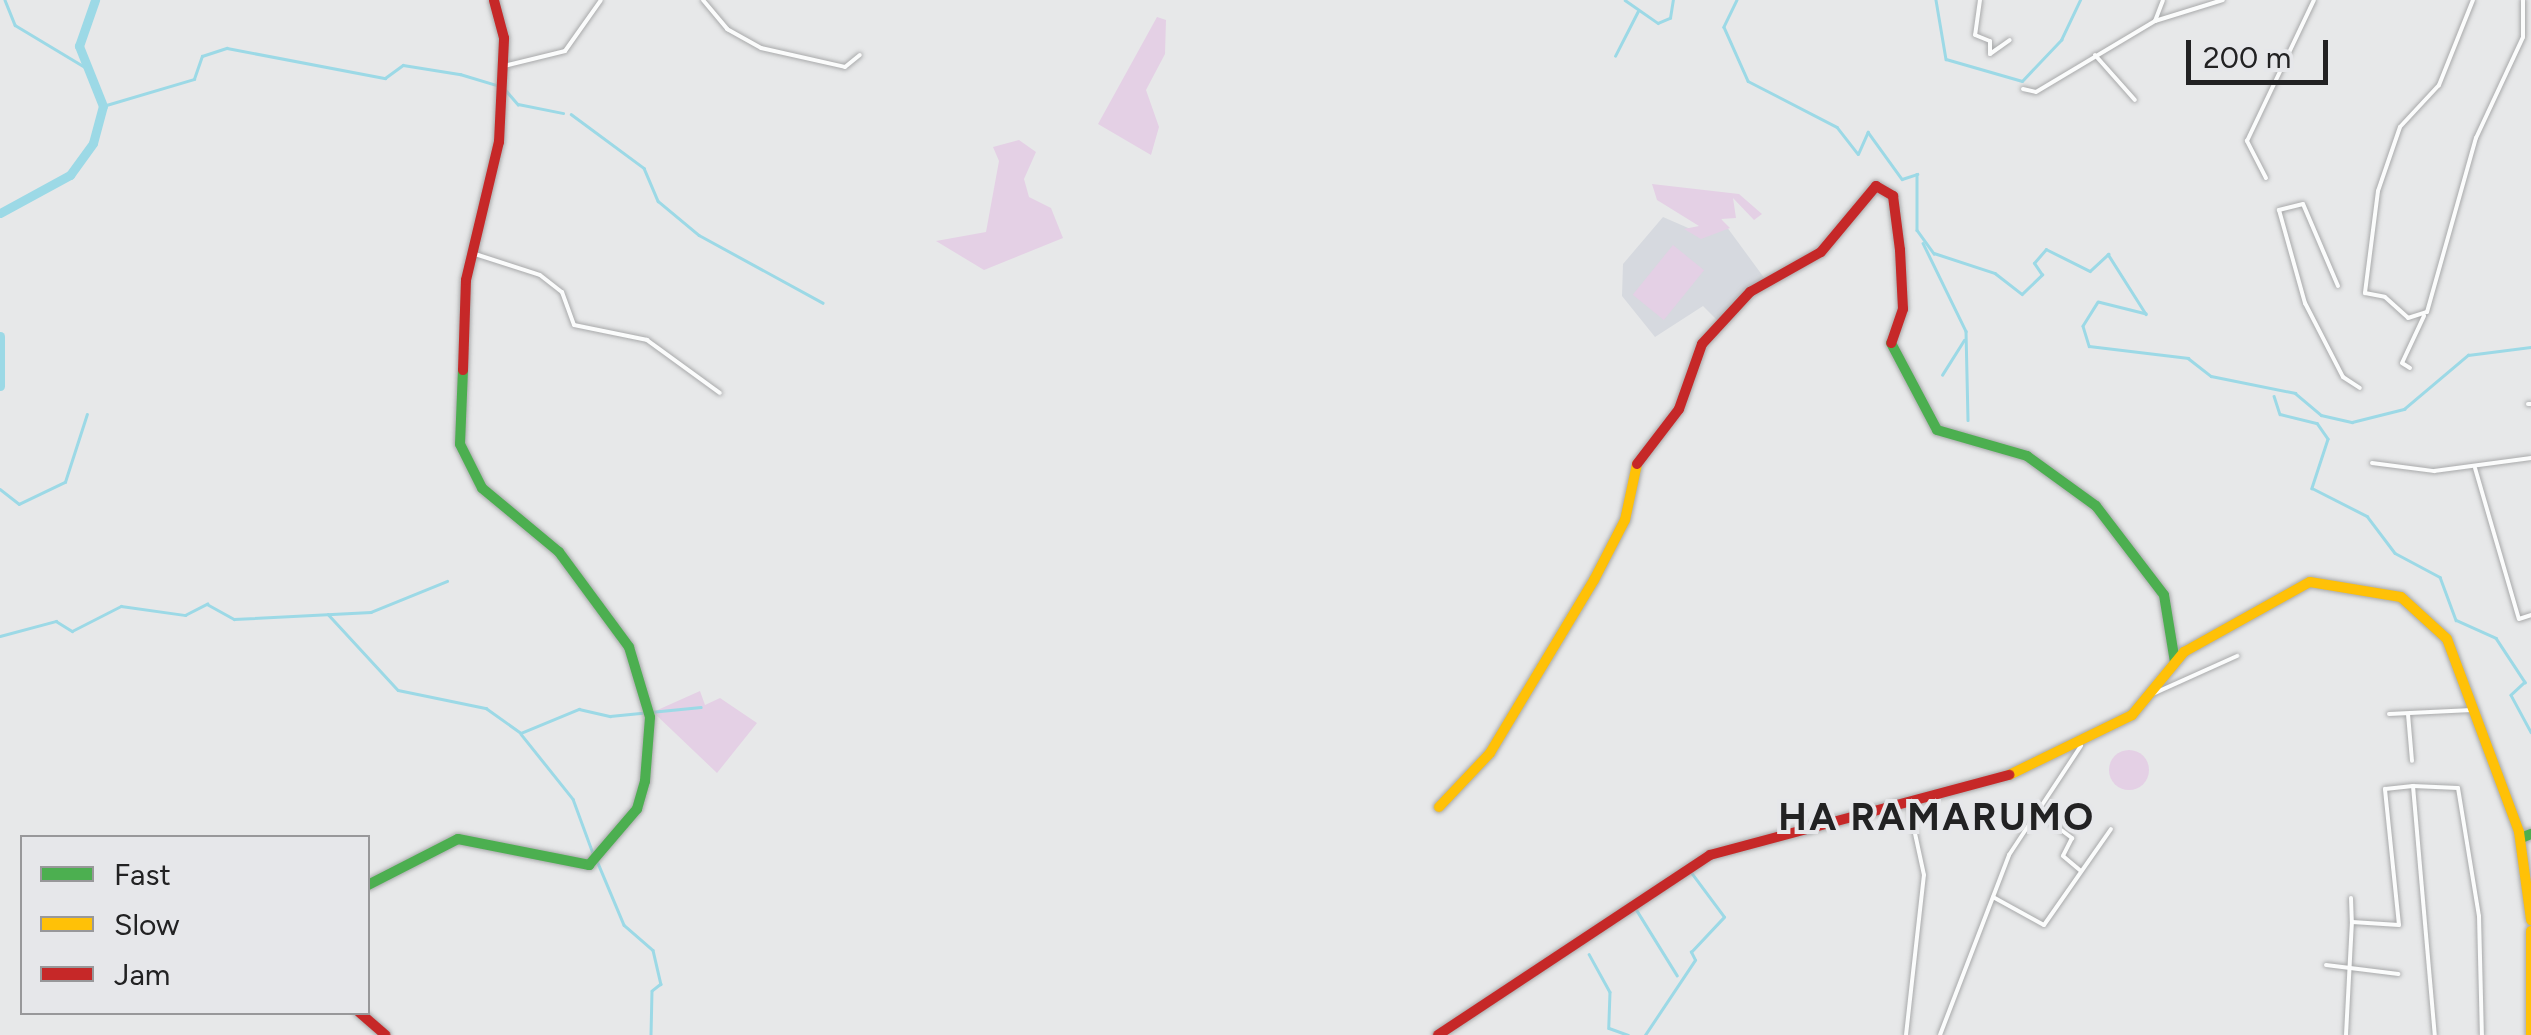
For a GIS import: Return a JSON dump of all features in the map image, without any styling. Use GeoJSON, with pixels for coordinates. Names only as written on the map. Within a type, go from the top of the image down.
{"type":"FeatureCollection","features":[{"type":"Feature","properties":{"kind":"street"},"geometry":{"type":"LineString","coordinates":[[370,884],[458,839],[589,866],[637,808],[645,781],[650,717],[629,648],[559,552],[482,488],[460,444],[457,372],[471,252],[499,142],[504,66],[494,0]]}},
{"type":"Feature","properties":{"kind":"street"},"geometry":{"type":"LineString","coordinates":[[504,66],[565,50],[600,0]]}},
{"type":"Feature","properties":{"kind":"street"},"geometry":{"type":"LineString","coordinates":[[703,0],[727,29],[761,48],[844,67],[860,55]]}},
{"type":"Feature","properties":{"kind":"street"},"geometry":{"type":"LineString","coordinates":[[1980,0],[1975,31],[1990,40],[1988,52],[2010,40]]}},
{"type":"Feature","properties":{"kind":"street"},"geometry":{"type":"LineString","coordinates":[[2155,21],[2163,0]]}},
{"type":"Feature","properties":{"kind":"street"},"geometry":{"type":"LineString","coordinates":[[2023,88],[2036,92],[2155,21],[2223,0]]}},
{"type":"Feature","properties":{"kind":"street"},"geometry":{"type":"LineString","coordinates":[[2266,178],[2247,141],[2314,0]]}},
{"type":"Feature","properties":{"kind":"street"},"geometry":{"type":"LineString","coordinates":[[2424,316],[2401,316],[2364,286],[2388,155],[2405,119],[2439,85],[2472,0]]}},
{"type":"Feature","properties":{"kind":"street"},"geometry":{"type":"LineString","coordinates":[[2410,368],[2402,363],[2424,316],[2476,138],[2523,37],[2522,0]]}},
{"type":"Feature","properties":{"kind":"street"},"geometry":{"type":"LineString","coordinates":[[2094,54],[2135,100]]}},
{"type":"Feature","properties":{"kind":"street"},"geometry":{"type":"LineString","coordinates":[[1440,807],[1490,753],[1607,557],[1639,455],[1679,409],[1702,344],[1750,292],[1821,252],[1876,186],[1893,196],[1900,250],[1903,309],[1890,342],[1937,430],[2027,456],[2096,506],[2164,595],[2175,662]]}},
{"type":"Feature","properties":{"kind":"street"},"geometry":{"type":"LineString","coordinates":[[2338,286],[2303,204],[2279,210],[2304,303],[2342,377],[2360,388]]}},
{"type":"Feature","properties":{"kind":"street"},"geometry":{"type":"LineString","coordinates":[[471,252],[540,275],[562,292],[574,325],[647,340],[720,393]]}},
{"type":"Feature","properties":{"kind":"street"},"geometry":{"type":"LineString","coordinates":[[2372,464],[2475,468],[2531,458]]}},
{"type":"Feature","properties":{"kind":"street"},"geometry":{"type":"LineString","coordinates":[[2475,468],[2519,619],[2531,615]]}},
{"type":"Feature","properties":{"kind":"street"},"geometry":{"type":"LineString","coordinates":[[2148,696],[2175,662],[2301,584],[2348,586],[2400,598],[2423,614],[2454,649],[2526,836],[2531,920]]}},
{"type":"Feature","properties":{"kind":"street"},"geometry":{"type":"LineString","coordinates":[[1438,1035],[1710,855],[1994,784],[2081,746],[2148,696],[2237,656]]}},
{"type":"Feature","properties":{"kind":"street"},"geometry":{"type":"LineString","coordinates":[[2389,714],[2476,710]]}},
{"type":"Feature","properties":{"kind":"street"},"geometry":{"type":"LineString","coordinates":[[2408,714],[2412,761]]}},
{"type":"Feature","properties":{"kind":"street"},"geometry":{"type":"LineString","coordinates":[[1940,1035],[1992,896],[2037,812],[2081,746]]}},
{"type":"Feature","properties":{"kind":"street"},"geometry":{"type":"LineString","coordinates":[[2414,786],[2435,1035]]}},
{"type":"Feature","properties":{"kind":"street"},"geometry":{"type":"LineString","coordinates":[[2352,922],[2399,925],[2385,789],[2458,788],[2480,916],[2482,1035]]}},
{"type":"Feature","properties":{"kind":"street"},"geometry":{"type":"LineString","coordinates":[[1906,1035],[1924,875],[1909,806]]}},
{"type":"Feature","properties":{"kind":"street"},"geometry":{"type":"LineString","coordinates":[[2037,812],[2072,838],[2063,856],[2081,871]]}},
{"type":"Feature","properties":{"kind":"street"},"geometry":{"type":"LineString","coordinates":[[1992,896],[2044,925],[2111,830]]}},
{"type":"Feature","properties":{"kind":"street"},"geometry":{"type":"LineString","coordinates":[[2346,1035],[2351,898]]}},
{"type":"Feature","properties":{"kind":"street"},"geometry":{"type":"LineString","coordinates":[[2531,931],[2531,1035]]}},
{"type":"Feature","properties":{"kind":"street"},"geometry":{"type":"LineString","coordinates":[[2326,966],[2398,974]]}},
{"type":"Feature","properties":{"kind":"street"},"geometry":{"type":"LineString","coordinates":[[363,1015],[386,1035]]}},
{"type":"Feature","properties":{"kind":"shaded area"},"geometry":{"type":"Polygon","coordinates":[[[1157,17],[1166,20],[1165,54],[1146,90],[1159,127],[1151,155],[1098,124],[1157,17]]]}},
{"type":"Feature","properties":{"kind":"shaded area"},"geometry":{"type":"Polygon","coordinates":[[[1019,140],[1036,152],[1024,179],[1029,197],[1051,208],[1063,238],[984,270],[936,241],[986,232],[999,161],[993,147],[1019,140]]]}},
{"type":"Feature","properties":{"kind":"shaded area"},"geometry":{"type":"Polygon","coordinates":[[[1652,184],[1739,194],[1762,214],[1754,220],[1733,198],[1736,218],[1721,219],[1730,228],[1701,239],[1684,229],[1699,226],[1657,200],[1652,184]]]}},
{"type":"Feature","properties":{"kind":"shaded area"},"geometry":{"type":"Polygon","coordinates":[[[1663,217],[1702,234],[1721,219],[1765,279],[1717,320],[1703,306],[1655,337],[1622,296],[1623,264],[1663,217]]]}},
{"type":"Feature","properties":{"kind":"shaded area"},"geometry":{"type":"Polygon","coordinates":[[[1673,245],[1704,270],[1664,320],[1633,295],[1673,245]]]}},
{"type":"Feature","properties":{"kind":"shaded area"},"geometry":{"type":"Polygon","coordinates":[[[700,691],[705,705],[720,698],[757,723],[717,773],[653,712],[700,691]]]}},
{"type":"Feature","properties":{"kind":"shaded area"},"geometry":{"type":"Polygon","coordinates":[[[2129,750],[2143,756],[2149,770],[2143,784],[2129,790],[2115,784],[2109,770],[2115,756],[2129,750]]]}},
{"type":"Feature","properties":{"kind":"waterway"},"geometry":{"type":"LineString","coordinates":[[5,0],[15,25],[85,67]]}},
{"type":"Feature","properties":{"kind":"waterway"},"geometry":{"type":"LineString","coordinates":[[0,213],[70,175],[93,143],[103,106],[79,46],[95,0]]}},
{"type":"Feature","properties":{"kind":"waterway"},"geometry":{"type":"LineString","coordinates":[[1625,0],[1658,23],[1670,18],[1673,0]]}},
{"type":"Feature","properties":{"kind":"waterway"},"geometry":{"type":"LineString","coordinates":[[1737,0],[1724,27],[1748,81],[1837,127],[1858,154],[1868,132],[1902,179],[1917,174],[1917,230],[1934,253],[1995,273],[2022,294],[2042,275],[2034,263],[2046,249],[2090,271],[2108,254],[2146,314],[2098,302],[2083,326],[2089,346],[2188,358],[2211,376],[2295,393],[2321,415],[2352,422],[2404,409],[2468,355],[2531,347]]}},
{"type":"Feature","properties":{"kind":"waterway"},"geometry":{"type":"LineString","coordinates":[[1936,0],[1946,59],[2022,81],[2061,40],[2080,0]]}},
{"type":"Feature","properties":{"kind":"waterway"},"geometry":{"type":"LineString","coordinates":[[1615,56],[1638,11]]}},
{"type":"Feature","properties":{"kind":"waterway"},"geometry":{"type":"LineString","coordinates":[[103,106],[194,79],[202,56],[227,48],[385,78],[403,65],[460,74],[503,87],[518,104],[563,113]]}},
{"type":"Feature","properties":{"kind":"waterway"},"geometry":{"type":"LineString","coordinates":[[571,114],[644,168],[658,201],[699,235],[823,303]]}},
{"type":"Feature","properties":{"kind":"waterway"},"geometry":{"type":"LineString","coordinates":[[1923,243],[1966,331],[1968,420]]}},
{"type":"Feature","properties":{"kind":"waterway"},"geometry":{"type":"LineString","coordinates":[[0,336],[0,386]]}},
{"type":"Feature","properties":{"kind":"waterway"},"geometry":{"type":"LineString","coordinates":[[1942,375],[1964,340]]}},
{"type":"Feature","properties":{"kind":"waterway"},"geometry":{"type":"LineString","coordinates":[[2274,396],[2280,414],[2317,423],[2328,439],[2312,488],[2367,516],[2395,553],[2440,577],[2456,620],[2496,638],[2525,682],[2511,695],[2531,732]]}},
{"type":"Feature","properties":{"kind":"waterway"},"geometry":{"type":"LineString","coordinates":[[0,489],[19,504],[65,482],[87,414]]}},
{"type":"Feature","properties":{"kind":"waterway"},"geometry":{"type":"LineString","coordinates":[[0,636],[56,621],[72,631],[121,606],[185,615],[207,604],[234,619],[371,612],[447,581]]}},
{"type":"Feature","properties":{"kind":"waterway"},"geometry":{"type":"LineString","coordinates":[[328,614],[398,690],[486,708],[521,733],[579,709],[610,716],[701,707]]}},
{"type":"Feature","properties":{"kind":"waterway"},"geometry":{"type":"LineString","coordinates":[[521,734],[573,799],[594,856]]}},
{"type":"Feature","properties":{"kind":"waterway"},"geometry":{"type":"LineString","coordinates":[[598,863],[624,925],[653,950],[661,984],[652,991],[651,1035]]}},
{"type":"Feature","properties":{"kind":"waterway"},"geometry":{"type":"LineString","coordinates":[[1645,1035],[1695,960],[1691,952],[1724,917],[1692,874]]}},
{"type":"Feature","properties":{"kind":"waterway"},"geometry":{"type":"LineString","coordinates":[[1636,909],[1677,975]]}},
{"type":"Feature","properties":{"kind":"waterway"},"geometry":{"type":"LineString","coordinates":[[1589,954],[1610,992],[1609,1028],[1628,1035]]}},
{"type":"Feature","properties":{"kind":"traffic: fast"},"geometry":{"type":"LineString","coordinates":[[1891,343],[1937,430],[2027,456],[2096,506],[2164,595],[2175,662]]}},
{"type":"Feature","properties":{"kind":"traffic: fast"},"geometry":{"type":"LineString","coordinates":[[370,884],[458,839],[589,865],[637,809],[645,781],[650,717],[629,647],[559,552],[482,488],[460,444],[463,370]]}},
{"type":"Feature","properties":{"kind":"traffic: fast"},"geometry":{"type":"LineString","coordinates":[[2521,838],[2531,834]]}},
{"type":"Feature","properties":{"kind":"traffic: slow"},"geometry":{"type":"LineString","coordinates":[[1439,807],[1490,753],[1594,580],[1625,520],[1637,464]]}},
{"type":"Feature","properties":{"kind":"traffic: slow"},"geometry":{"type":"LineString","coordinates":[[2009,775],[2132,715],[2184,652],[2310,582],[2401,597],[2447,639],[2519,832],[2531,920]]}},
{"type":"Feature","properties":{"kind":"traffic: slow"},"geometry":{"type":"LineString","coordinates":[[2531,931],[2531,1035]]}},
{"type":"Feature","properties":{"kind":"traffic: jam"},"geometry":{"type":"LineString","coordinates":[[463,370],[466,280],[499,142],[504,38],[494,0]]}},
{"type":"Feature","properties":{"kind":"traffic: jam"},"geometry":{"type":"LineString","coordinates":[[1637,464],[1679,409],[1702,344],[1750,292],[1821,252],[1876,186],[1893,196],[1900,250],[1903,309],[1891,343]]}},
{"type":"Feature","properties":{"kind":"traffic: jam"},"geometry":{"type":"LineString","coordinates":[[1438,1035],[1710,855],[2009,775]]}},
{"type":"Feature","properties":{"kind":"traffic: jam"},"geometry":{"type":"LineString","coordinates":[[362,1015],[385,1035]]}},
{"type":"Feature","properties":{"kind":"district","name":"HA RAMARUMO"},"geometry":{"type":"Point","coordinates":[1937,818]}}]}
